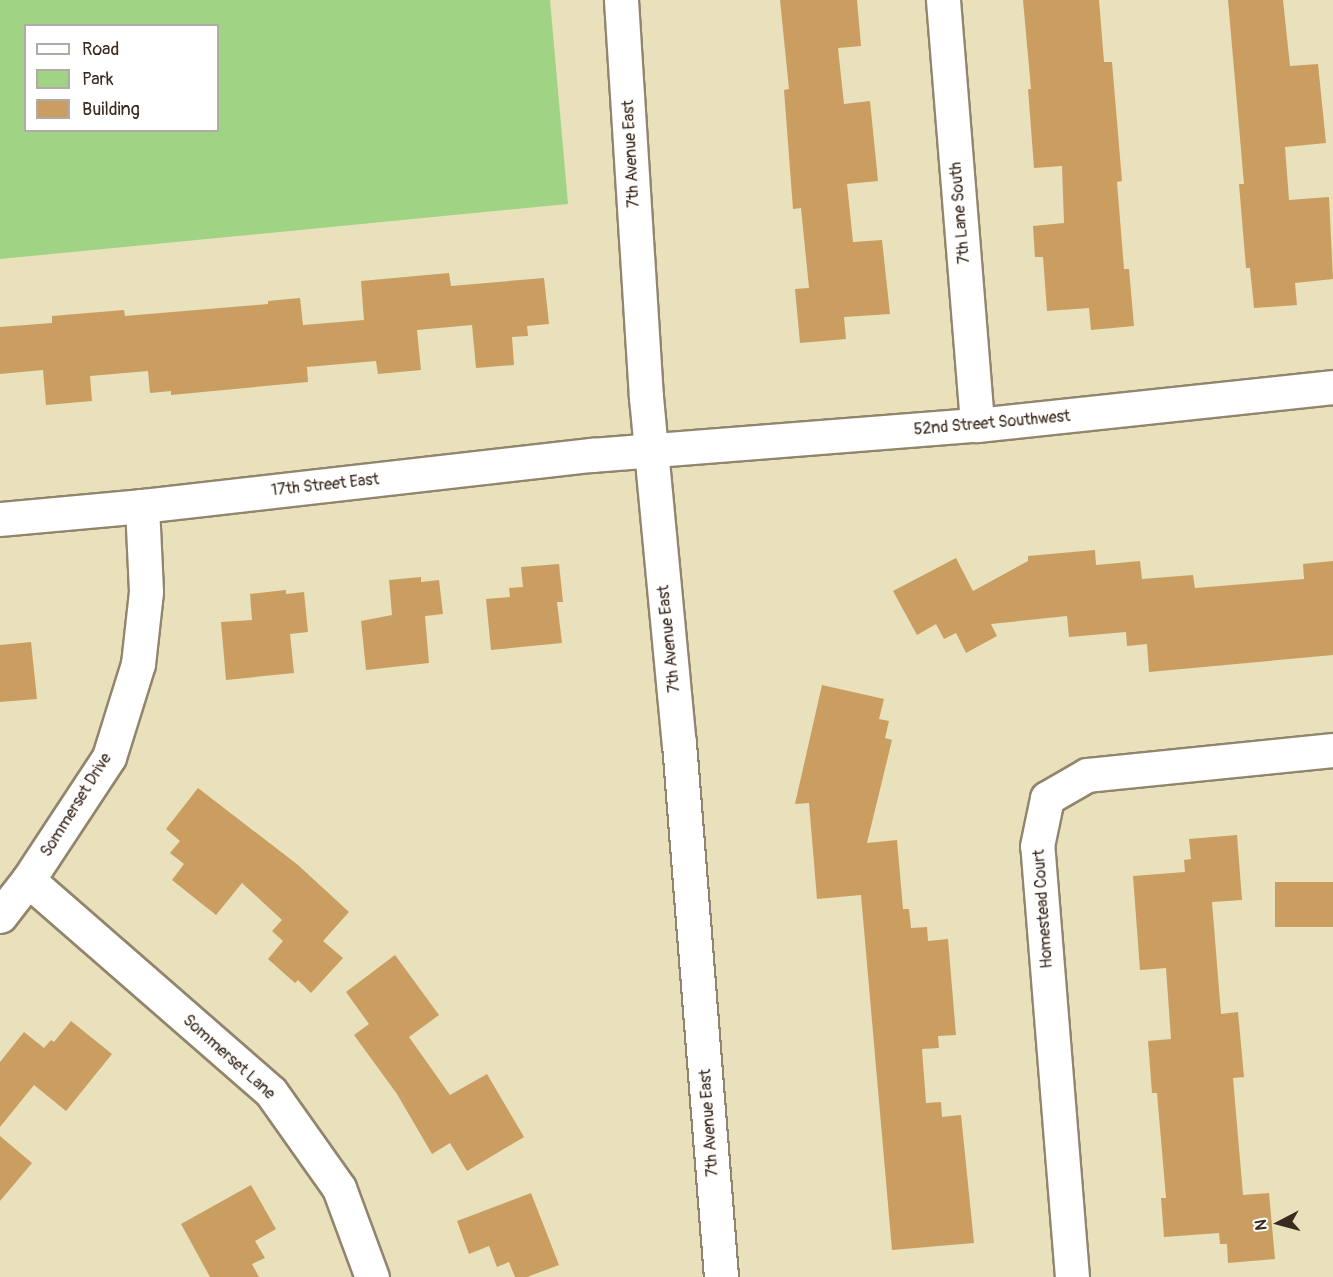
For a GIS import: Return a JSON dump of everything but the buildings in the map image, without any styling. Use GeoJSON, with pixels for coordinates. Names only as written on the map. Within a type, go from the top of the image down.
{"type":"FeatureCollection","features":[{"type":"Feature","properties":{"kind":"street","name":"7th Avenue East"},"geometry":{"type":"LineString","coordinates":[[621,0],[651,451],[679,743],[721,1277]]}},
{"type":"Feature","properties":{"kind":"street","name":"7th Lane South"},"geometry":{"type":"LineString","coordinates":[[943,0],[977,425]]}},
{"type":"Feature","properties":{"kind":"street","name":"52nd Street Southwest"},"geometry":{"type":"LineString","coordinates":[[651,451],[977,425],[1333,387]]}},
{"type":"Feature","properties":{"kind":"street","name":"17th Street East"},"geometry":{"type":"LineString","coordinates":[[0,519],[142,506],[651,451]]}},
{"type":"Feature","properties":{"kind":"street","name":"Sommerset Drive"},"geometry":{"type":"LineString","coordinates":[[0,916],[28,880],[109,757],[138,664],[146,591],[142,506]]}},
{"type":"Feature","properties":{"kind":"street","name":"Homestead Court"},"geometry":{"type":"LineString","coordinates":[[1072,1277],[1037,846],[1047,798],[1087,775],[1333,750]]}},
{"type":"Feature","properties":{"kind":"street","name":"Sommerset Lane"},"geometry":{"type":"LineString","coordinates":[[28,880],[271,1092],[339,1188],[372,1277]]}},
{"type":"Feature","properties":{"kind":"green space"},"geometry":{"type":"Polygon","coordinates":[[[0,0],[550,0],[568,204],[0,259],[0,0]]]}}]}
